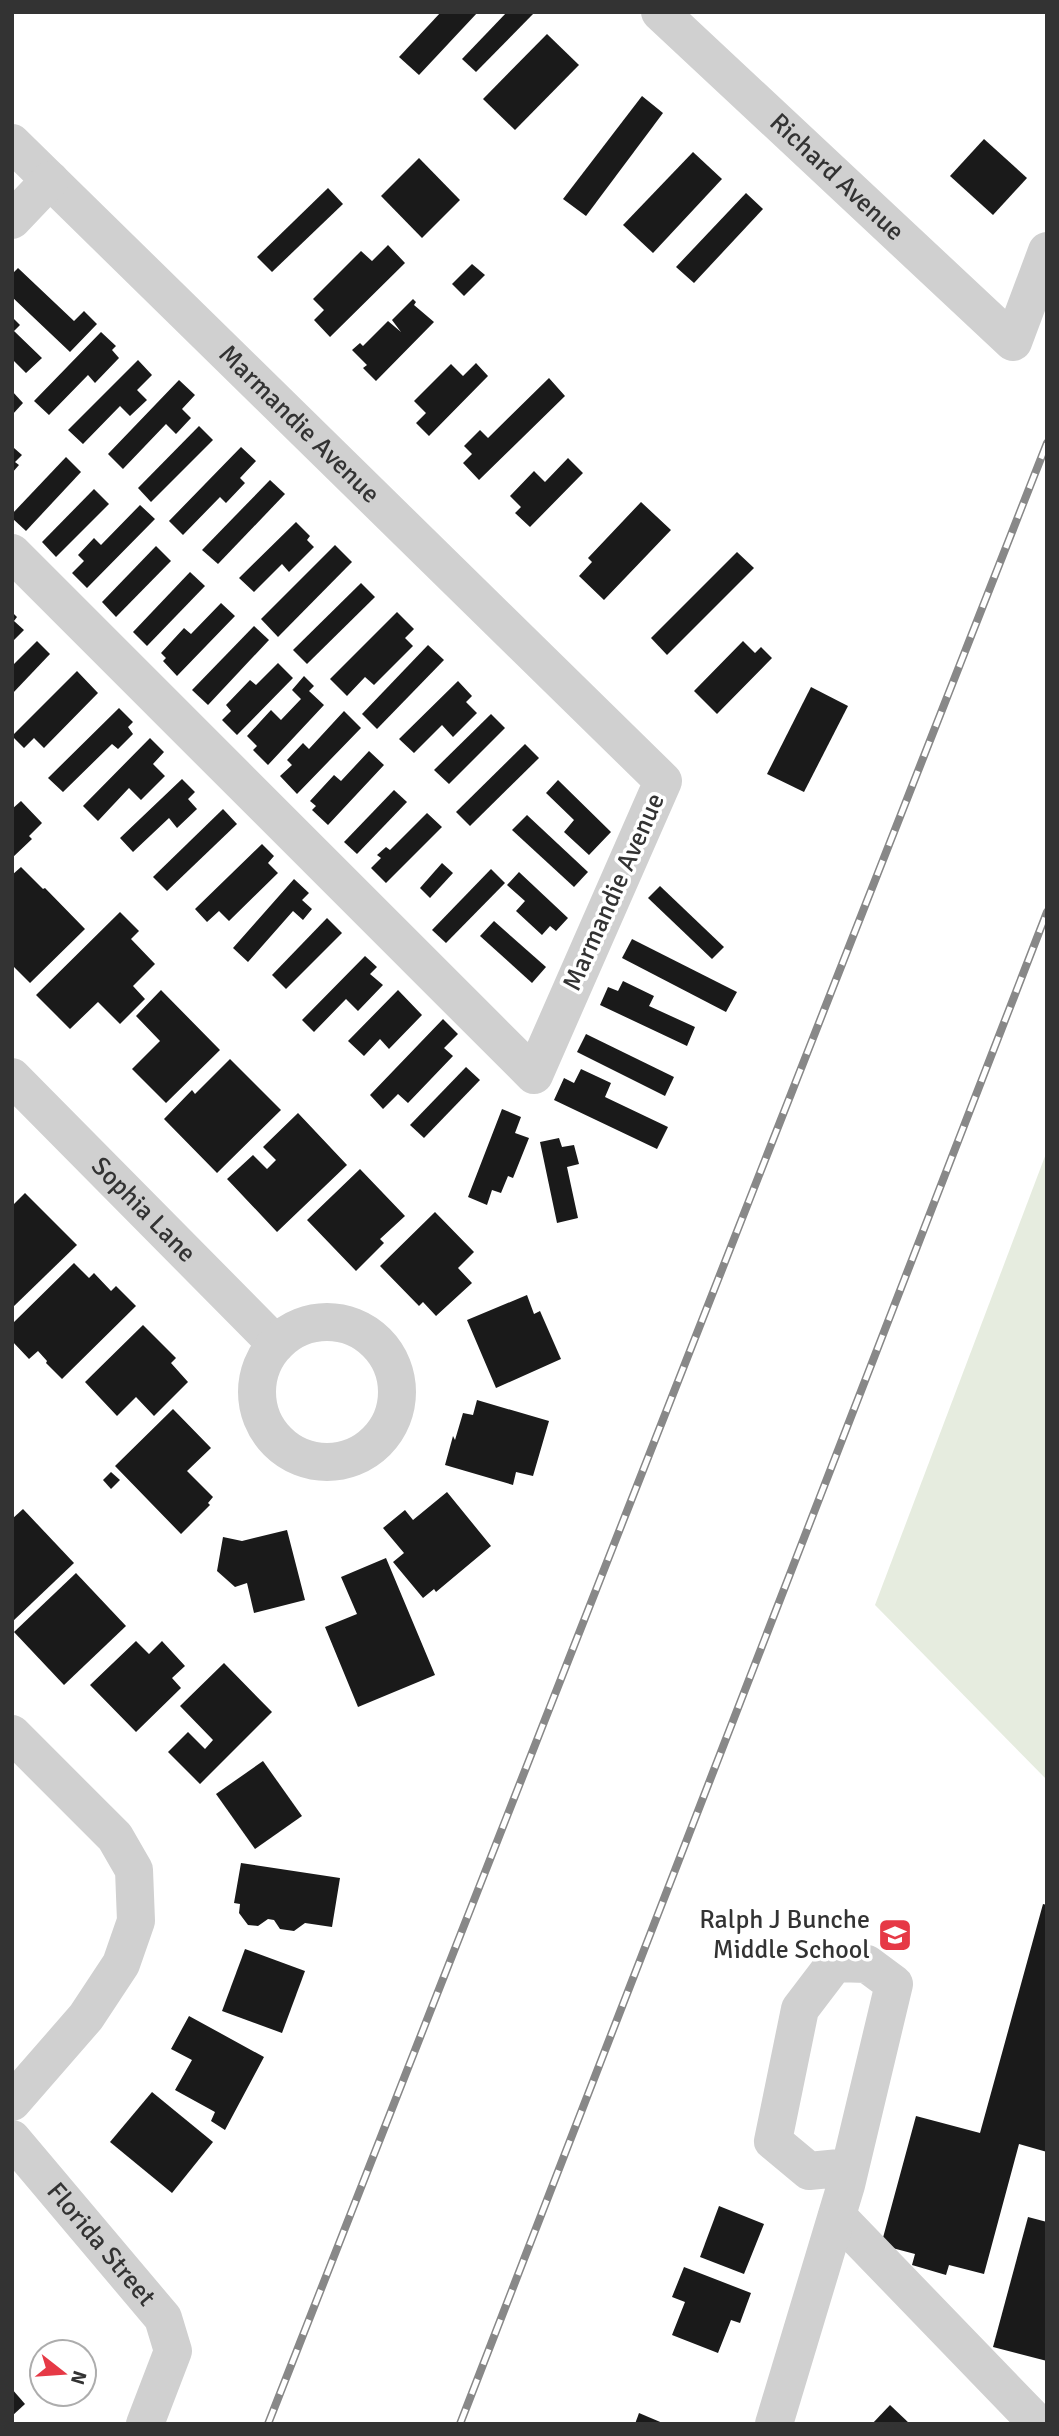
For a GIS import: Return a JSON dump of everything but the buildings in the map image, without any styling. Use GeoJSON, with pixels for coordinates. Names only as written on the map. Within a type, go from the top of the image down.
{"type":"FeatureCollection","features":[{"type":"Feature","properties":{"kind":"street","name":"Richard Avenue"},"geometry":{"type":"LineString","coordinates":[[660,12],[1013,342],[1047,251]]}},
{"type":"Feature","properties":{"kind":"street","name":"Marmandie Avenue"},"geometry":{"type":"LineString","coordinates":[[12,143],[663,781],[534,1075],[12,553]]}},
{"type":"Feature","properties":{"kind":"street"},"geometry":{"type":"LineString","coordinates":[[12,220],[50,180]]}},
{"type":"Feature","properties":{"kind":"street","name":"Sophia Lane"},"geometry":{"type":"LineString","coordinates":[[12,1077],[276,1344]]}},
{"type":"Feature","properties":{"kind":"street"},"geometry":{"type":"LineString","coordinates":[[12,1734],[114,1837],[134,1870],[136,1921],[121,1964],[86,2017],[12,2102]]}},
{"type":"Feature","properties":{"kind":"street"},"geometry":{"type":"LineString","coordinates":[[774,2424],[837,2216],[850,2166],[894,1984],[867,1964],[835,1963],[800,2008],[773,2141],[809,2171],[850,2166]]}},
{"type":"Feature","properties":{"kind":"street","name":"Florida Street"},"geometry":{"type":"LineString","coordinates":[[12,2139],[163,2318],[173,2351],[145,2424]]}},
{"type":"Feature","properties":{"kind":"street"},"geometry":{"type":"LineString","coordinates":[[837,2216],[1038,2424]]}},
{"type":"Feature","properties":{"kind":"shaded area"},"geometry":{"type":"Polygon","coordinates":[[[1047,1151],[1047,1780],[875,1605],[1047,1151]]]}},
{"type":"Feature","properties":{"kind":"railway"},"geometry":{"type":"LineString","coordinates":[[268,2424],[1047,443]]}},
{"type":"Feature","properties":{"kind":"railway"},"geometry":{"type":"LineString","coordinates":[[460,2424],[1047,912]]}},
{"type":"Feature","properties":{"kind":"place","name":"Ralph J Bunche Middle School"},"geometry":{"type":"Point","coordinates":[895,1935]}}]}
